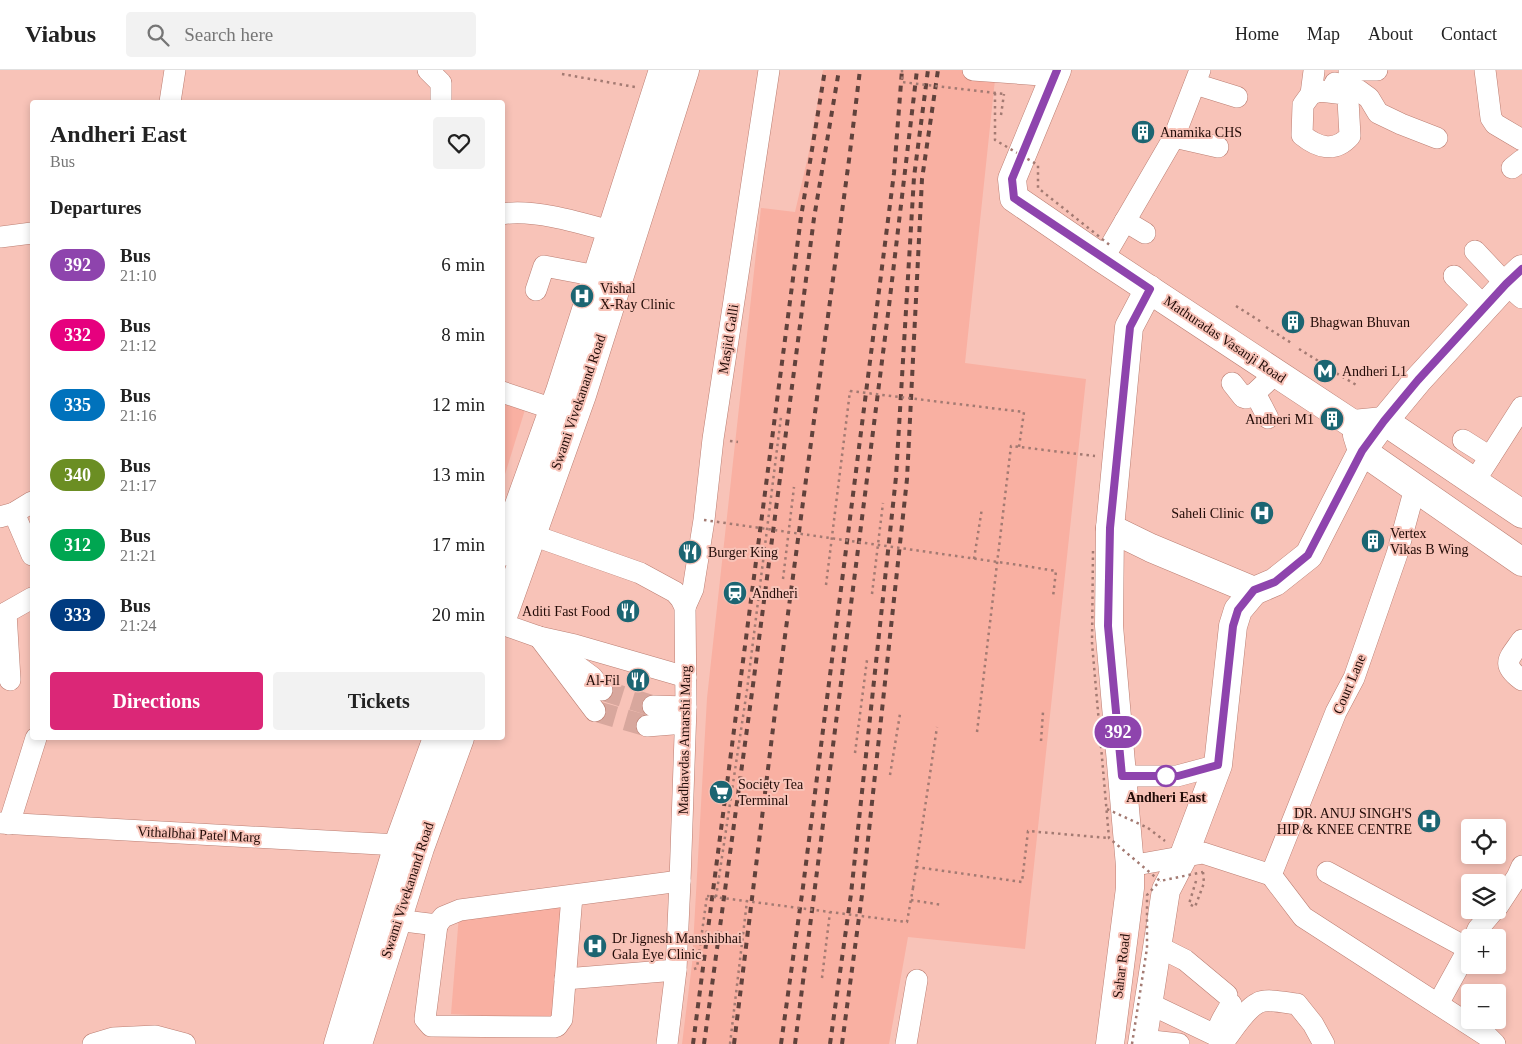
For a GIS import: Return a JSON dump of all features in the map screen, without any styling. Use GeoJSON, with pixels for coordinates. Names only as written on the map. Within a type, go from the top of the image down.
{"type":"FeatureCollection","features":[{"type":"Feature","properties":{"kind":"main road","name":"Swami Vivekanand Road"},"geometry":{"type":"LineString","coordinates":[[505,601],[522,502],[597,276],[622,234],[685,70]]}},
{"type":"Feature","properties":{"kind":"main road","name":"Mathuradas Vasanji Road"},"geometry":{"type":"LineString","coordinates":[[1056,73],[1012,179],[1014,198],[1072,237],[1107,252],[1150,289],[1353,424]]}},
{"type":"Feature","properties":{"kind":"main road","name":"Swami Vivekanand Road"},"geometry":{"type":"LineString","coordinates":[[522,502],[582,395],[660,80]]}},
{"type":"Feature","properties":{"kind":"main road"},"geometry":{"type":"LineString","coordinates":[[1130,877],[1163,885],[1193,864],[1218,765],[1233,626],[1238,610],[1254,590],[1275,582],[1308,555],[1362,451],[1384,421],[1418,380],[1482,310],[1517,284]]}},
{"type":"Feature","properties":{"kind":"main road","name":"Sahar Road"},"geometry":{"type":"LineString","coordinates":[[1110,1044],[1130,877],[1108,626],[1110,528],[1130,327],[1150,289]]}},
{"type":"Feature","properties":{"kind":"main road"},"geometry":{"type":"LineString","coordinates":[[1522,514],[1384,421],[1353,424],[1362,451],[1522,562]]}},
{"type":"Feature","properties":{"kind":"main road"},"geometry":{"type":"LineString","coordinates":[[1110,528],[1151,548],[1254,590]]}},
{"type":"Feature","properties":{"kind":"main road","name":"Swami Vivekanand Road"},"geometry":{"type":"LineString","coordinates":[[338,1044],[398,845],[436,740]]}},
{"type":"Feature","properties":{"kind":"main road","name":"Swami Vivekanand Road"},"geometry":{"type":"LineString","coordinates":[[358,1044],[396,920],[459,740]]}},
{"type":"Feature","properties":{"kind":"main road"},"geometry":{"type":"LineString","coordinates":[[1139,1043],[1148,1003],[1157,946],[1163,885]]}},
{"type":"Feature","properties":{"kind":"street"},"geometry":{"type":"LineString","coordinates":[[170,100],[175,70]]}},
{"type":"Feature","properties":{"kind":"street"},"geometry":{"type":"LineString","coordinates":[[428,70],[442,83],[441,100]]}},
{"type":"Feature","properties":{"kind":"street","name":"Masjid Galli"},"geometry":{"type":"LineString","coordinates":[[685,607],[693,590],[704,520],[713,438],[769,70]]}},
{"type":"Feature","properties":{"kind":"street"},"geometry":{"type":"LineString","coordinates":[[973,70],[1056,73]]}},
{"type":"Feature","properties":{"kind":"street"},"geometry":{"type":"LineString","coordinates":[[1311,94],[1377,70]]}},
{"type":"Feature","properties":{"kind":"street"},"geometry":{"type":"LineString","coordinates":[[1485,70],[1491,118],[1495,124],[1522,140]]}},
{"type":"Feature","properties":{"kind":"street"},"geometry":{"type":"LineString","coordinates":[[1314,71],[1311,94],[1303,105],[1302,134],[1317,145],[1336,147],[1343,144],[1350,136],[1348,100],[1345,94],[1346,81]]}},
{"type":"Feature","properties":{"kind":"street"},"geometry":{"type":"LineString","coordinates":[[1314,71],[1320,77],[1346,81],[1369,98],[1378,112],[1401,124],[1437,138]]}},
{"type":"Feature","properties":{"kind":"street"},"geometry":{"type":"LineString","coordinates":[[1107,252],[1130,213],[1198,77],[1237,97]]}},
{"type":"Feature","properties":{"kind":"street"},"geometry":{"type":"LineString","coordinates":[[1174,126],[1218,147]]}},
{"type":"Feature","properties":{"kind":"street"},"geometry":{"type":"LineString","coordinates":[[505,214],[516,212],[544,216],[622,234]]}},
{"type":"Feature","properties":{"kind":"street"},"geometry":{"type":"LineString","coordinates":[[1130,213],[1145,233]]}},
{"type":"Feature","properties":{"kind":"street"},"geometry":{"type":"LineString","coordinates":[[0,237],[30,233]]}},
{"type":"Feature","properties":{"kind":"street"},"geometry":{"type":"LineString","coordinates":[[1475,251],[1517,284]]}},
{"type":"Feature","properties":{"kind":"street"},"geometry":{"type":"LineString","coordinates":[[536,290],[544,266],[597,276]]}},
{"type":"Feature","properties":{"kind":"street"},"geometry":{"type":"LineString","coordinates":[[1451,279],[1482,310]]}},
{"type":"Feature","properties":{"kind":"street"},"geometry":{"type":"LineString","coordinates":[[1232,383],[1243,397],[1246,398],[1255,393],[1276,373]]}},
{"type":"Feature","properties":{"kind":"street"},"geometry":{"type":"LineString","coordinates":[[505,393],[553,409]]}},
{"type":"Feature","properties":{"kind":"street"},"geometry":{"type":"LineString","coordinates":[[1255,393],[1268,418]]}},
{"type":"Feature","properties":{"kind":"street"},"geometry":{"type":"LineString","coordinates":[[1474,482],[1522,406]]}},
{"type":"Feature","properties":{"kind":"street"},"geometry":{"type":"LineString","coordinates":[[1463,440],[1490,458]]}},
{"type":"Feature","properties":{"kind":"street","name":"Court Lane"},"geometry":{"type":"LineString","coordinates":[[1271,875],[1336,712],[1354,678],[1397,554],[1415,488]]}},
{"type":"Feature","properties":{"kind":"street"},"geometry":{"type":"LineString","coordinates":[[30,503],[7,515],[30,553]]}},
{"type":"Feature","properties":{"kind":"street"},"geometry":{"type":"LineString","coordinates":[[515,539],[640,573],[675,592],[682,599],[685,607]]}},
{"type":"Feature","properties":{"kind":"street"},"geometry":{"type":"LineString","coordinates":[[10,680],[3,615],[30,599]]}},
{"type":"Feature","properties":{"kind":"street","name":"Madhavdas Amarshi Marg"},"geometry":{"type":"LineString","coordinates":[[667,1044],[676,970],[680,881],[686,677],[685,607]]}},
{"type":"Feature","properties":{"kind":"street"},"geometry":{"type":"LineString","coordinates":[[505,625],[539,637],[575,645],[686,677]]}},
{"type":"Feature","properties":{"kind":"street"},"geometry":{"type":"LineString","coordinates":[[539,637],[592,677],[602,690]]}},
{"type":"Feature","properties":{"kind":"street"},"geometry":{"type":"LineString","coordinates":[[539,637],[596,711]]}},
{"type":"Feature","properties":{"kind":"street"},"geometry":{"type":"LineString","coordinates":[[1522,640],[1510,658],[1509,665],[1511,672],[1522,680]]}},
{"type":"Feature","properties":{"kind":"street"},"geometry":{"type":"LineString","coordinates":[[650,716],[685,715]]}},
{"type":"Feature","properties":{"kind":"street"},"geometry":{"type":"LineString","coordinates":[[5,823],[35,740]]}},
{"type":"Feature","properties":{"kind":"street"},"geometry":{"type":"LineString","coordinates":[[1122,776],[1178,776],[1218,765]]}},
{"type":"Feature","properties":{"kind":"street","name":"Vithalbhai Patel Marg"},"geometry":{"type":"LineString","coordinates":[[5,823],[398,845]]}},
{"type":"Feature","properties":{"kind":"street"},"geometry":{"type":"LineString","coordinates":[[1130,877],[1193,864],[1203,853],[1271,875],[1303,916],[1487,1036],[1494,1044]]}},
{"type":"Feature","properties":{"kind":"street"},"geometry":{"type":"LineString","coordinates":[[1506,893],[1522,866]]}},
{"type":"Feature","properties":{"kind":"street"},"geometry":{"type":"LineString","coordinates":[[1327,872],[1461,939]]}},
{"type":"Feature","properties":{"kind":"street"},"geometry":{"type":"LineString","coordinates":[[572,896],[562,1019],[557,1026],[431,1026],[425,1019],[437,925],[443,917],[460,910],[680,881]]}},
{"type":"Feature","properties":{"kind":"street"},"geometry":{"type":"LineString","coordinates":[[1478,929],[1486,919]]}},
{"type":"Feature","properties":{"kind":"street"},"geometry":{"type":"LineString","coordinates":[[396,920],[437,925]]}},
{"type":"Feature","properties":{"kind":"street"},"geometry":{"type":"LineString","coordinates":[[1157,946],[1185,960],[1229,1000],[1219,1024],[1220,1041]]}},
{"type":"Feature","properties":{"kind":"street"},"geometry":{"type":"LineString","coordinates":[[1438,1004],[1461,962]]}},
{"type":"Feature","properties":{"kind":"street"},"geometry":{"type":"LineString","coordinates":[[564,979],[676,970]]}},
{"type":"Feature","properties":{"kind":"street"},"geometry":{"type":"LineString","coordinates":[[906,1044],[916,980]]}},
{"type":"Feature","properties":{"kind":"street"},"geometry":{"type":"LineString","coordinates":[[1220,1041],[1259,1002],[1280,1001],[1297,1004],[1313,1024],[1324,1044]]}},
{"type":"Feature","properties":{"kind":"street"},"geometry":{"type":"LineString","coordinates":[[1148,1003],[1220,1041]]}},
{"type":"Feature","properties":{"kind":"street"},"geometry":{"type":"LineString","coordinates":[[93,1044],[113,1038],[155,1036],[185,1044]]}},
{"type":"Feature","properties":{"kind":"street"},"geometry":{"type":"LineString","coordinates":[[1139,1043],[1180,1044]]}},
{"type":"Feature","properties":{"kind":"path"},"geometry":{"type":"LineString","coordinates":[[902,70],[902,82],[1004,94],[1001,115]]}},
{"type":"Feature","properties":{"kind":"path"},"geometry":{"type":"LineString","coordinates":[[562,74],[660,80]]}},
{"type":"Feature","properties":{"kind":"path"},"geometry":{"type":"LineString","coordinates":[[995,93],[995,140],[1038,165],[1038,188],[1107,252]]}},
{"type":"Feature","properties":{"kind":"path"},"geometry":{"type":"LineString","coordinates":[[1236,306],[1262,323]]}},
{"type":"Feature","properties":{"kind":"path"},"geometry":{"type":"LineString","coordinates":[[1266,327],[1293,344]]}},
{"type":"Feature","properties":{"kind":"path"},"geometry":{"type":"LineString","coordinates":[[1299,349],[1325,365]]}},
{"type":"Feature","properties":{"kind":"path"},"geometry":{"type":"LineString","coordinates":[[1331,370],[1358,386]]}},
{"type":"Feature","properties":{"kind":"path"},"geometry":{"type":"LineString","coordinates":[[826,585],[850,391],[1024,412],[1019,447]]}},
{"type":"Feature","properties":{"kind":"path"},"geometry":{"type":"LineString","coordinates":[[716,897],[747,690],[781,417]]}},
{"type":"Feature","properties":{"kind":"path"},"geometry":{"type":"LineString","coordinates":[[977,732],[1011,446],[1102,457]]}},
{"type":"Feature","properties":{"kind":"path"},"geometry":{"type":"LineString","coordinates":[[783,580],[794,487]]}},
{"type":"Feature","properties":{"kind":"path"},"geometry":{"type":"LineString","coordinates":[[872,594],[883,503]]}},
{"type":"Feature","properties":{"kind":"path"},"geometry":{"type":"LineString","coordinates":[[974,559],[982,508]]}},
{"type":"Feature","properties":{"kind":"path"},"geometry":{"type":"LineString","coordinates":[[704,520],[1056,570],[1054,597]]}},
{"type":"Feature","properties":{"kind":"path"},"geometry":{"type":"LineString","coordinates":[[1093,551],[1092,642],[1108,838]]}},
{"type":"Feature","properties":{"kind":"path"},"geometry":{"type":"LineString","coordinates":[[855,753],[867,660]]}},
{"type":"Feature","properties":{"kind":"path"},"geometry":{"type":"LineString","coordinates":[[1041,742],[1043,712]]}},
{"type":"Feature","properties":{"kind":"path"},"geometry":{"type":"LineString","coordinates":[[890,775],[900,714]]}},
{"type":"Feature","properties":{"kind":"path"},"geometry":{"type":"LineString","coordinates":[[697,968],[707,896],[907,922],[936,727]]}},
{"type":"Feature","properties":{"kind":"path"},"geometry":{"type":"LineString","coordinates":[[1106,809],[1148,828],[1162,839]]}},
{"type":"Feature","properties":{"kind":"path"},"geometry":{"type":"LineString","coordinates":[[916,867],[1022,882],[1028,832],[1108,838],[1163,885]]}},
{"type":"Feature","properties":{"kind":"path"},"geometry":{"type":"LineString","coordinates":[[1139,1043],[1146,948],[1147,895],[1193,864],[1204,883],[1195,907],[1189,904],[1193,892]]}},
{"type":"Feature","properties":{"kind":"path"},"geometry":{"type":"LineString","coordinates":[[911,900],[942,905]]}},
{"type":"Feature","properties":{"kind":"path"},"geometry":{"type":"LineString","coordinates":[[730,1044],[748,901]]}},
{"type":"Feature","properties":{"kind":"path"},"geometry":{"type":"LineString","coordinates":[[822,978],[830,912]]}},
{"type":"Feature","properties":{"kind":"shaded area"},"geometry":{"type":"Polygon","coordinates":[[[823,70],[996,70],[965,363],[1086,379],[1025,949],[908,937],[889,1044],[682,1044],[692,964],[707,698],[761,208],[795,212],[809,152],[823,70]]]}},
{"type":"Feature","properties":{"kind":"shaded area"},"geometry":{"type":"Polygon","coordinates":[[[505,394],[528,400],[505,475],[505,394]]]}},
{"type":"Feature","properties":{"kind":"shaded area"},"geometry":{"type":"Polygon","coordinates":[[[565,904],[556,1020],[451,1014],[459,915],[565,904]]]}},
{"type":"Feature","properties":{"kind":"tunnel"},"geometry":{"type":"LineString","coordinates":[[602,690],[653,706]]}},
{"type":"Feature","properties":{"kind":"tunnel"},"geometry":{"type":"LineString","coordinates":[[595,711],[647,726]]}},
{"type":"Feature","properties":{"kind":"railway"},"geometry":{"type":"LineString","coordinates":[[693,1044],[801,217],[825,70]]}},
{"type":"Feature","properties":{"kind":"railway"},"geometry":{"type":"LineString","coordinates":[[704,1044],[814,218],[839,70]]}},
{"type":"Feature","properties":{"kind":"railway"},"geometry":{"type":"LineString","coordinates":[[734,1044],[778,688],[860,70]]}},
{"type":"Feature","properties":{"kind":"railway"},"geometry":{"type":"LineString","coordinates":[[781,1044],[803,887],[894,173],[902,70]]}},
{"type":"Feature","properties":{"kind":"railway"},"geometry":{"type":"LineString","coordinates":[[795,1044],[889,306],[917,70]]}},
{"type":"Feature","properties":{"kind":"railway"},"geometry":{"type":"LineString","coordinates":[[830,1044],[851,894],[896,477],[914,177],[928,70]]}},
{"type":"Feature","properties":{"kind":"railway"},"geometry":{"type":"LineString","coordinates":[[842,1044],[862,895],[907,479],[922,179],[938,70]]}},
{"type":"Feature","properties":{"kind":"bus line","name":"392"},"geometry":{"type":"LineString","coordinates":[[1057,70],[1012,179],[1014,198],[1150,289],[1130,327],[1110,528],[1108,626],[1122,776],[1178,776],[1218,765],[1233,626],[1238,610],[1254,590],[1275,582],[1308,555],[1362,451],[1384,421],[1418,380],[1522,269]]}},
{"type":"Feature","properties":{"kind":"place","name":"Anamika CHS"},"geometry":{"type":"Point","coordinates":[1143,132]}},
{"type":"Feature","properties":{"kind":"place","name":"Vishal X-Ray Clinic"},"geometry":{"type":"Point","coordinates":[582,296]}},
{"type":"Feature","properties":{"kind":"place","name":"Bhagwan Bhuvan"},"geometry":{"type":"Point","coordinates":[1293,322]}},
{"type":"Feature","properties":{"kind":"place","name":"Andheri L1"},"geometry":{"type":"Point","coordinates":[1325,371]}},
{"type":"Feature","properties":{"kind":"place","name":"Andheri M1"},"geometry":{"type":"Point","coordinates":[1332,419]}},
{"type":"Feature","properties":{"kind":"place","name":"Saheli Clinic"},"geometry":{"type":"Point","coordinates":[1262,513]}},
{"type":"Feature","properties":{"kind":"place","name":"Vertex Vikas B Wing"},"geometry":{"type":"Point","coordinates":[1373,541]}},
{"type":"Feature","properties":{"kind":"place","name":"Burger King"},"geometry":{"type":"Point","coordinates":[690,552]}},
{"type":"Feature","properties":{"kind":"place","name":"Andheri"},"geometry":{"type":"Point","coordinates":[735,593]}},
{"type":"Feature","properties":{"kind":"place","name":"Aditi Fast Food"},"geometry":{"type":"Point","coordinates":[628,611]}},
{"type":"Feature","properties":{"kind":"place","name":"Al-Fil"},"geometry":{"type":"Point","coordinates":[638,680]}},
{"type":"Feature","properties":{"kind":"place","name":"Andheri East"},"geometry":{"type":"Point","coordinates":[1166,776]}},
{"type":"Feature","properties":{"kind":"place","name":"Society Tea Terminal"},"geometry":{"type":"Point","coordinates":[721,792]}},
{"type":"Feature","properties":{"kind":"place","name":"DR. ANUJ SINGH'S HIP & KNEE CENTRE"},"geometry":{"type":"Point","coordinates":[1429,821]}},
{"type":"Feature","properties":{"kind":"place","name":"Dr Jignesh Manshibhai Gala Eye Clinic"},"geometry":{"type":"Point","coordinates":[595,946]}}]}
